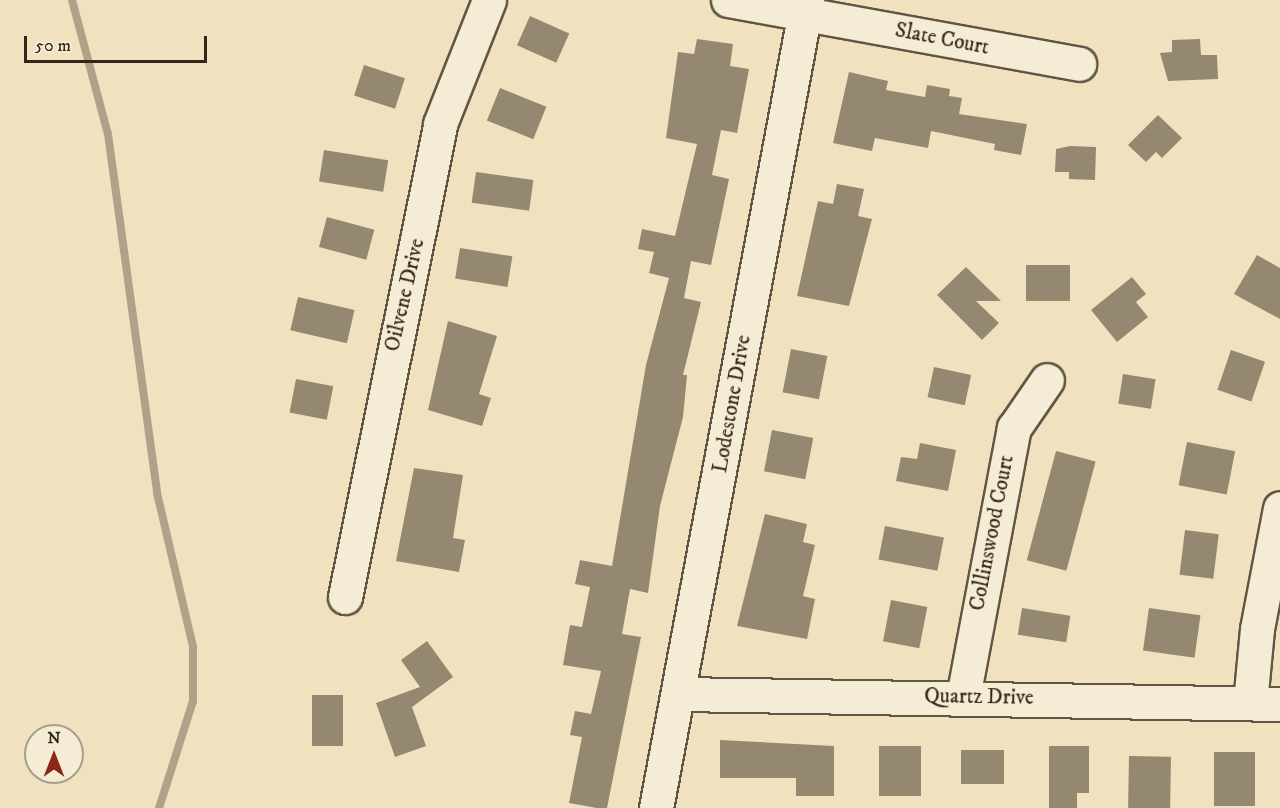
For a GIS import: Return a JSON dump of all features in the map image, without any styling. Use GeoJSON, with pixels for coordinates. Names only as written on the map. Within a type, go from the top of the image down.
{"type":"FeatureCollection","features":[{"type":"Feature","properties":{"kind":"street","name":"Oilvene Drive"},"geometry":{"type":"LineString","coordinates":[[345,597],[440,124],[489,0]]}},
{"type":"Feature","properties":{"kind":"street","name":"Slate Court"},"geometry":{"type":"LineString","coordinates":[[728,0],[806,7],[1079,64]]}},
{"type":"Feature","properties":{"kind":"street","name":"Lodestone Drive"},"geometry":{"type":"LineString","coordinates":[[656,808],[806,7]]}},
{"type":"Feature","properties":{"kind":"street","name":"Collinswood Court"},"geometry":{"type":"LineString","coordinates":[[963,697],[1014,428],[1047,380]]}},
{"type":"Feature","properties":{"kind":"street"},"geometry":{"type":"LineString","coordinates":[[1265,703],[1280,508]]}},
{"type":"Feature","properties":{"kind":"street","name":"Quartz Drive"},"geometry":{"type":"LineString","coordinates":[[679,694],[1265,703]]}},
{"type":"Feature","properties":{"kind":"building"},"geometry":{"type":"Polygon","coordinates":[[[530,16],[569,33],[556,63],[517,45],[530,16]]]}},
{"type":"Feature","properties":{"kind":"building"},"geometry":{"type":"Polygon","coordinates":[[[697,39],[733,44],[730,66],[749,69],[737,133],[721,130],[712,175],[729,179],[711,265],[691,261],[684,298],[701,302],[683,375],[687,375],[683,417],[660,506],[648,593],[630,589],[622,634],[641,637],[607,808],[597,808],[569,803],[582,737],[570,735],[575,711],[591,714],[601,671],[563,665],[570,625],[582,627],[590,587],[575,584],[580,560],[612,566],[646,365],[669,278],[649,273],[654,252],[638,249],[642,229],[675,236],[697,144],[666,138],[678,52],[694,54],[697,39]]]}},
{"type":"Feature","properties":{"kind":"building"},"geometry":{"type":"Polygon","coordinates":[[[1200,39],[1201,55],[1217,55],[1218,79],[1168,81],[1160,53],[1172,52],[1172,40],[1200,39]]]}},
{"type":"Feature","properties":{"kind":"building"},"geometry":{"type":"Polygon","coordinates":[[[364,65],[405,78],[395,109],[354,95],[364,65]]]}},
{"type":"Feature","properties":{"kind":"building"},"geometry":{"type":"Polygon","coordinates":[[[849,72],[888,81],[886,90],[925,97],[927,85],[950,89],[949,96],[962,98],[959,114],[1027,124],[1021,155],[994,150],[995,144],[931,131],[928,148],[875,138],[872,151],[833,143],[849,72]]]}},
{"type":"Feature","properties":{"kind":"building"},"geometry":{"type":"Polygon","coordinates":[[[500,88],[546,107],[533,139],[487,120],[500,88]]]}},
{"type":"Feature","properties":{"kind":"building"},"geometry":{"type":"Polygon","coordinates":[[[1158,115],[1182,138],[1162,158],[1156,152],[1146,162],[1128,145],[1158,115]]]}},
{"type":"Feature","properties":{"kind":"building"},"geometry":{"type":"Polygon","coordinates":[[[1070,146],[1096,147],[1095,180],[1069,179],[1069,172],[1055,172],[1056,149],[1070,146]]]}},
{"type":"Feature","properties":{"kind":"building"},"geometry":{"type":"Polygon","coordinates":[[[324,150],[388,160],[383,192],[319,182],[324,150]]]}},
{"type":"Feature","properties":{"kind":"building"},"geometry":{"type":"Polygon","coordinates":[[[476,172],[533,180],[529,211],[472,203],[476,172]]]}},
{"type":"Feature","properties":{"kind":"building"},"geometry":{"type":"Polygon","coordinates":[[[837,184],[864,189],[858,216],[872,219],[849,306],[797,296],[818,201],[833,204],[837,184]]]}},
{"type":"Feature","properties":{"kind":"building"},"geometry":{"type":"Polygon","coordinates":[[[327,217],[374,230],[366,260],[319,247],[327,217]]]}},
{"type":"Feature","properties":{"kind":"building"},"geometry":{"type":"Polygon","coordinates":[[[460,248],[512,256],[507,287],[455,279],[460,248]]]}},
{"type":"Feature","properties":{"kind":"building"},"geometry":{"type":"Polygon","coordinates":[[[1257,255],[1280,268],[1280,319],[1234,294],[1257,255]]]}},
{"type":"Feature","properties":{"kind":"building"},"geometry":{"type":"Polygon","coordinates":[[[1026,265],[1070,265],[1070,301],[1026,301],[1026,265]]]}},
{"type":"Feature","properties":{"kind":"building"},"geometry":{"type":"Polygon","coordinates":[[[966,267],[1001,301],[976,301],[999,323],[982,340],[937,295],[966,267]]]}},
{"type":"Feature","properties":{"kind":"building"},"geometry":{"type":"Polygon","coordinates":[[[1132,277],[1146,294],[1136,302],[1148,317],[1117,342],[1091,310],[1132,277]]]}},
{"type":"Feature","properties":{"kind":"building"},"geometry":{"type":"Polygon","coordinates":[[[298,297],[355,310],[347,343],[290,330],[298,297]]]}},
{"type":"Feature","properties":{"kind":"building"},"geometry":{"type":"Polygon","coordinates":[[[448,321],[497,336],[479,394],[491,398],[482,426],[428,410],[448,321]]]}},
{"type":"Feature","properties":{"kind":"building"},"geometry":{"type":"Polygon","coordinates":[[[791,349],[827,356],[819,399],[783,392],[791,349]]]}},
{"type":"Feature","properties":{"kind":"building"},"geometry":{"type":"Polygon","coordinates":[[[1231,350],[1265,362],[1251,401],[1217,390],[1231,350]]]}},
{"type":"Feature","properties":{"kind":"building"},"geometry":{"type":"Polygon","coordinates":[[[934,367],[971,375],[965,405],[928,397],[934,367]]]}},
{"type":"Feature","properties":{"kind":"building"},"geometry":{"type":"Polygon","coordinates":[[[1123,374],[1156,379],[1151,409],[1118,404],[1123,374]]]}},
{"type":"Feature","properties":{"kind":"building"},"geometry":{"type":"Polygon","coordinates":[[[296,379],[333,386],[327,420],[290,412],[296,379]]]}},
{"type":"Feature","properties":{"kind":"building"},"geometry":{"type":"Polygon","coordinates":[[[772,430],[813,438],[805,479],[764,471],[772,430]]]}},
{"type":"Feature","properties":{"kind":"building"},"geometry":{"type":"Polygon","coordinates":[[[1187,442],[1235,451],[1227,495],[1179,485],[1187,442]]]}},
{"type":"Feature","properties":{"kind":"building"},"geometry":{"type":"Polygon","coordinates":[[[920,443],[956,450],[948,491],[896,481],[901,457],[917,459],[920,443]]]}},
{"type":"Feature","properties":{"kind":"building"},"geometry":{"type":"Polygon","coordinates":[[[1056,451],[1096,462],[1066,571],[1027,560],[1056,451]]]}},
{"type":"Feature","properties":{"kind":"building"},"geometry":{"type":"Polygon","coordinates":[[[414,468],[463,475],[453,538],[465,540],[459,572],[396,561],[414,468]]]}},
{"type":"Feature","properties":{"kind":"building"},"geometry":{"type":"Polygon","coordinates":[[[765,514],[807,524],[803,542],[815,545],[803,596],[815,599],[807,639],[737,626],[765,514]]]}},
{"type":"Feature","properties":{"kind":"building"},"geometry":{"type":"Polygon","coordinates":[[[885,526],[944,537],[937,571],[879,559],[885,526]]]}},
{"type":"Feature","properties":{"kind":"building"},"geometry":{"type":"Polygon","coordinates":[[[1185,530],[1219,534],[1213,579],[1180,575],[1185,530]]]}},
{"type":"Feature","properties":{"kind":"building"},"geometry":{"type":"Polygon","coordinates":[[[891,600],[927,607],[919,648],[883,641],[891,600]]]}},
{"type":"Feature","properties":{"kind":"building"},"geometry":{"type":"Polygon","coordinates":[[[1022,608],[1070,616],[1066,642],[1018,635],[1022,608]]]}},
{"type":"Feature","properties":{"kind":"building"},"geometry":{"type":"Polygon","coordinates":[[[1149,608],[1200,615],[1195,658],[1143,651],[1149,608]]]}},
{"type":"Feature","properties":{"kind":"building"},"geometry":{"type":"Polygon","coordinates":[[[427,641],[453,677],[412,707],[426,746],[395,757],[376,703],[420,687],[401,660],[427,641]]]}},
{"type":"Feature","properties":{"kind":"building"},"geometry":{"type":"Polygon","coordinates":[[[312,695],[343,695],[343,746],[312,746],[312,695]]]}},
{"type":"Feature","properties":{"kind":"building"},"geometry":{"type":"Polygon","coordinates":[[[720,740],[834,746],[834,796],[796,796],[796,778],[720,778],[720,740]]]}},
{"type":"Feature","properties":{"kind":"building"},"geometry":{"type":"Polygon","coordinates":[[[879,746],[921,746],[921,796],[879,796],[879,746]]]}},
{"type":"Feature","properties":{"kind":"building"},"geometry":{"type":"Polygon","coordinates":[[[1049,746],[1089,746],[1089,793],[1077,793],[1077,808],[1049,808],[1049,746]]]}},
{"type":"Feature","properties":{"kind":"building"},"geometry":{"type":"Polygon","coordinates":[[[961,750],[1004,750],[1004,784],[961,784],[961,750]]]}},
{"type":"Feature","properties":{"kind":"building"},"geometry":{"type":"Polygon","coordinates":[[[1214,752],[1255,752],[1255,806],[1214,806],[1214,752]]]}},
{"type":"Feature","properties":{"kind":"building"},"geometry":{"type":"Polygon","coordinates":[[[1129,756],[1171,757],[1170,808],[1128,808],[1129,756]]]}},
{"type":"Feature","properties":{"kind":"waterway"},"geometry":{"type":"LineString","coordinates":[[72,0],[108,134],[157,493],[193,647],[193,701],[159,808]]}}]}
